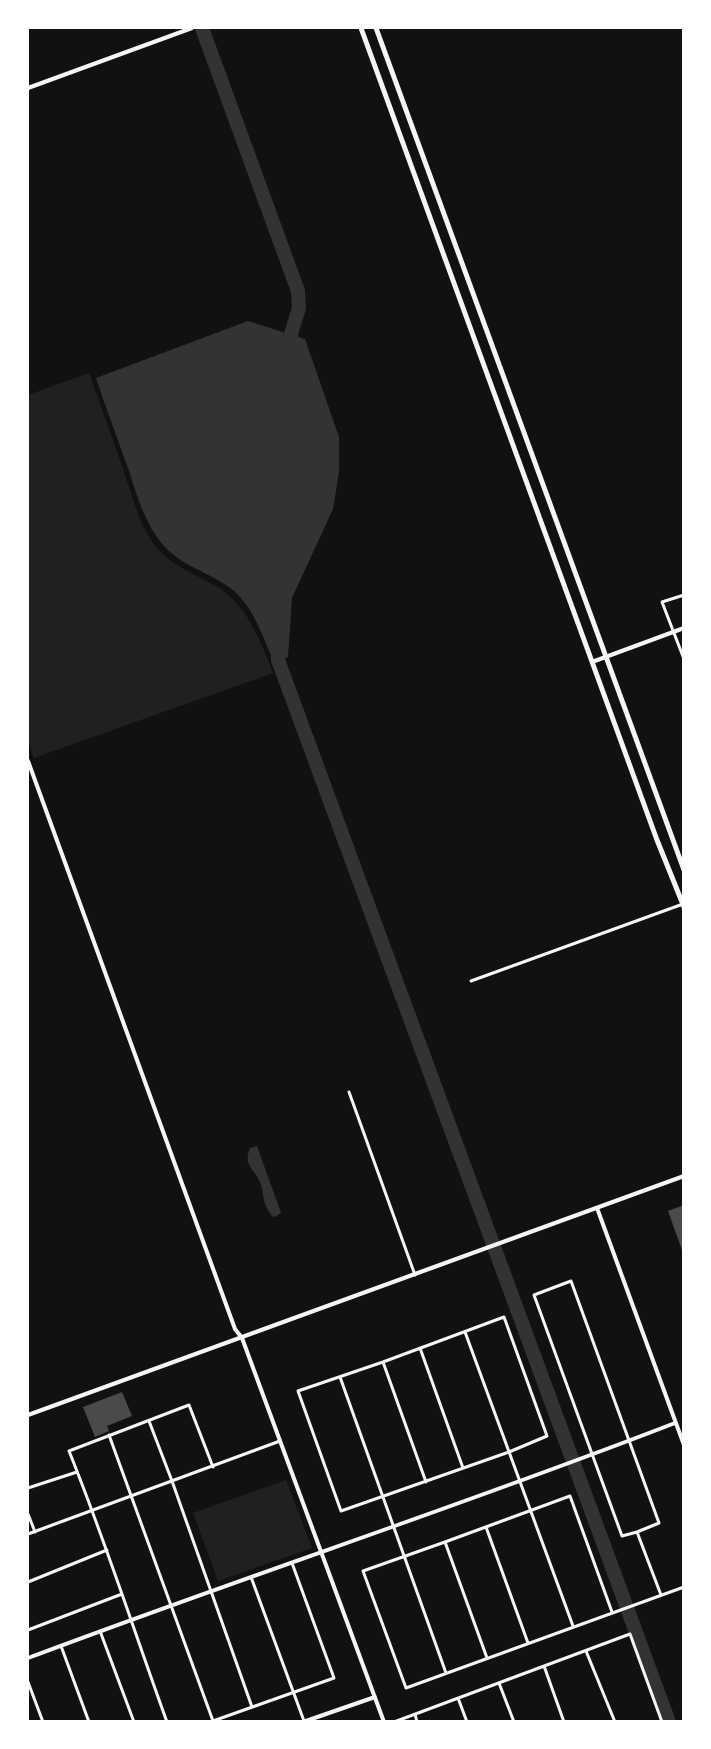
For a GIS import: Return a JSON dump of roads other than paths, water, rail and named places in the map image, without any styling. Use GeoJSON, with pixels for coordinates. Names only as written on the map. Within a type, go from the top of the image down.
{"type":"FeatureCollection","features":[{"type":"Feature","properties":{"kind":"highway"},"geometry":{"type":"LineString","coordinates":[[361,28],[592,662],[683,905]]}},
{"type":"Feature","properties":{"kind":"highway"},"geometry":{"type":"LineString","coordinates":[[376,28],[684,870]]}},
{"type":"Feature","properties":{"kind":"street"},"geometry":{"type":"LineString","coordinates":[[28,88],[192,28]]}},
{"type":"Feature","properties":{"kind":"street"},"geometry":{"type":"LineString","coordinates":[[684,595],[662,602],[684,659]]}},
{"type":"Feature","properties":{"kind":"street"},"geometry":{"type":"LineString","coordinates":[[592,662],[684,628]]}},
{"type":"Feature","properties":{"kind":"street"},"geometry":{"type":"LineString","coordinates":[[28,761],[231,1320],[242,1338],[384,1722]]}},
{"type":"Feature","properties":{"kind":"street"},"geometry":{"type":"LineString","coordinates":[[471,981],[683,905]]}},
{"type":"Feature","properties":{"kind":"street"},"geometry":{"type":"LineString","coordinates":[[349,1092],[415,1274]]}},
{"type":"Feature","properties":{"kind":"street"},"geometry":{"type":"LineString","coordinates":[[28,1415],[684,1176]]}},
{"type":"Feature","properties":{"kind":"street"},"geometry":{"type":"LineString","coordinates":[[597,1208],[684,1445]]}},
{"type":"Feature","properties":{"kind":"street"},"geometry":{"type":"LineString","coordinates":[[571,1281],[659,1523],[622,1536],[592,1455],[534,1295],[571,1281]]}},
{"type":"Feature","properties":{"kind":"street"},"geometry":{"type":"LineString","coordinates":[[504,1317],[547,1436],[509,1452],[341,1511],[298,1391],[340,1378],[420,1348],[504,1317]]}},
{"type":"Feature","properties":{"kind":"street"},"geometry":{"type":"LineString","coordinates":[[465,1332],[573,1626]]}},
{"type":"Feature","properties":{"kind":"street"},"geometry":{"type":"LineString","coordinates":[[420,1348],[463,1468]]}},
{"type":"Feature","properties":{"kind":"street"},"geometry":{"type":"LineString","coordinates":[[383,1362],[426,1482]]}},
{"type":"Feature","properties":{"kind":"street"},"geometry":{"type":"LineString","coordinates":[[340,1378],[446,1673]]}},
{"type":"Feature","properties":{"kind":"street"},"geometry":{"type":"LineString","coordinates":[[167,1722],[107,1550],[69,1451],[189,1405],[213,1467]]}},
{"type":"Feature","properties":{"kind":"street"},"geometry":{"type":"LineString","coordinates":[[149,1421],[252,1707]]}},
{"type":"Feature","properties":{"kind":"street"},"geometry":{"type":"LineString","coordinates":[[28,1658],[211,1590],[292,1563],[676,1423]]}},
{"type":"Feature","properties":{"kind":"street"},"geometry":{"type":"LineString","coordinates":[[109,1435],[213,1721],[334,1678],[292,1563]]}},
{"type":"Feature","properties":{"kind":"street"},"geometry":{"type":"LineString","coordinates":[[28,1534],[281,1441]]}},
{"type":"Feature","properties":{"kind":"street"},"geometry":{"type":"LineString","coordinates":[[28,1488],[77,1472]]}},
{"type":"Feature","properties":{"kind":"street"},"geometry":{"type":"LineString","coordinates":[[612,1612],[570,1496],[362,1571],[406,1688],[684,1587]]}},
{"type":"Feature","properties":{"kind":"street"},"geometry":{"type":"LineString","coordinates":[[28,1514],[35,1532]]}},
{"type":"Feature","properties":{"kind":"street"},"geometry":{"type":"LineString","coordinates":[[486,1527],[528,1643]]}},
{"type":"Feature","properties":{"kind":"street"},"geometry":{"type":"LineString","coordinates":[[637,1532],[661,1595]]}},
{"type":"Feature","properties":{"kind":"street"},"geometry":{"type":"LineString","coordinates":[[446,1542],[487,1658]]}},
{"type":"Feature","properties":{"kind":"street"},"geometry":{"type":"LineString","coordinates":[[28,1582],[107,1550]]}},
{"type":"Feature","properties":{"kind":"street"},"geometry":{"type":"LineString","coordinates":[[251,1577],[304,1721],[375,1697]]}},
{"type":"Feature","properties":{"kind":"street"},"geometry":{"type":"LineString","coordinates":[[28,1630],[122,1594]]}},
{"type":"Feature","properties":{"kind":"street"},"geometry":{"type":"LineString","coordinates":[[100,1631],[134,1722]]}},
{"type":"Feature","properties":{"kind":"street"},"geometry":{"type":"LineString","coordinates":[[394,1722],[630,1634],[662,1722]]}},
{"type":"Feature","properties":{"kind":"street"},"geometry":{"type":"LineString","coordinates":[[61,1646],[88,1722]]}},
{"type":"Feature","properties":{"kind":"street"},"geometry":{"type":"LineString","coordinates":[[586,1650],[615,1722]]}},
{"type":"Feature","properties":{"kind":"street"},"geometry":{"type":"LineString","coordinates":[[544,1666],[564,1722]]}},
{"type":"Feature","properties":{"kind":"street"},"geometry":{"type":"LineString","coordinates":[[28,1682],[43,1722]]}},
{"type":"Feature","properties":{"kind":"street"},"geometry":{"type":"LineString","coordinates":[[499,1683],[514,1722]]}},
{"type":"Feature","properties":{"kind":"street"},"geometry":{"type":"LineString","coordinates":[[458,1698],[467,1722]]}},
{"type":"Feature","properties":{"kind":"street"},"geometry":{"type":"LineString","coordinates":[[415,1714],[418,1722]]}},
{"type":"Feature","properties":{"kind":"waterway"},"geometry":{"type":"LineString","coordinates":[[202,28],[298,291],[299,308],[291,334],[290,351]]}},
{"type":"Feature","properties":{"kind":"waterway"},"geometry":{"type":"LineString","coordinates":[[278,642],[278,660],[669,1722]]}}]}
